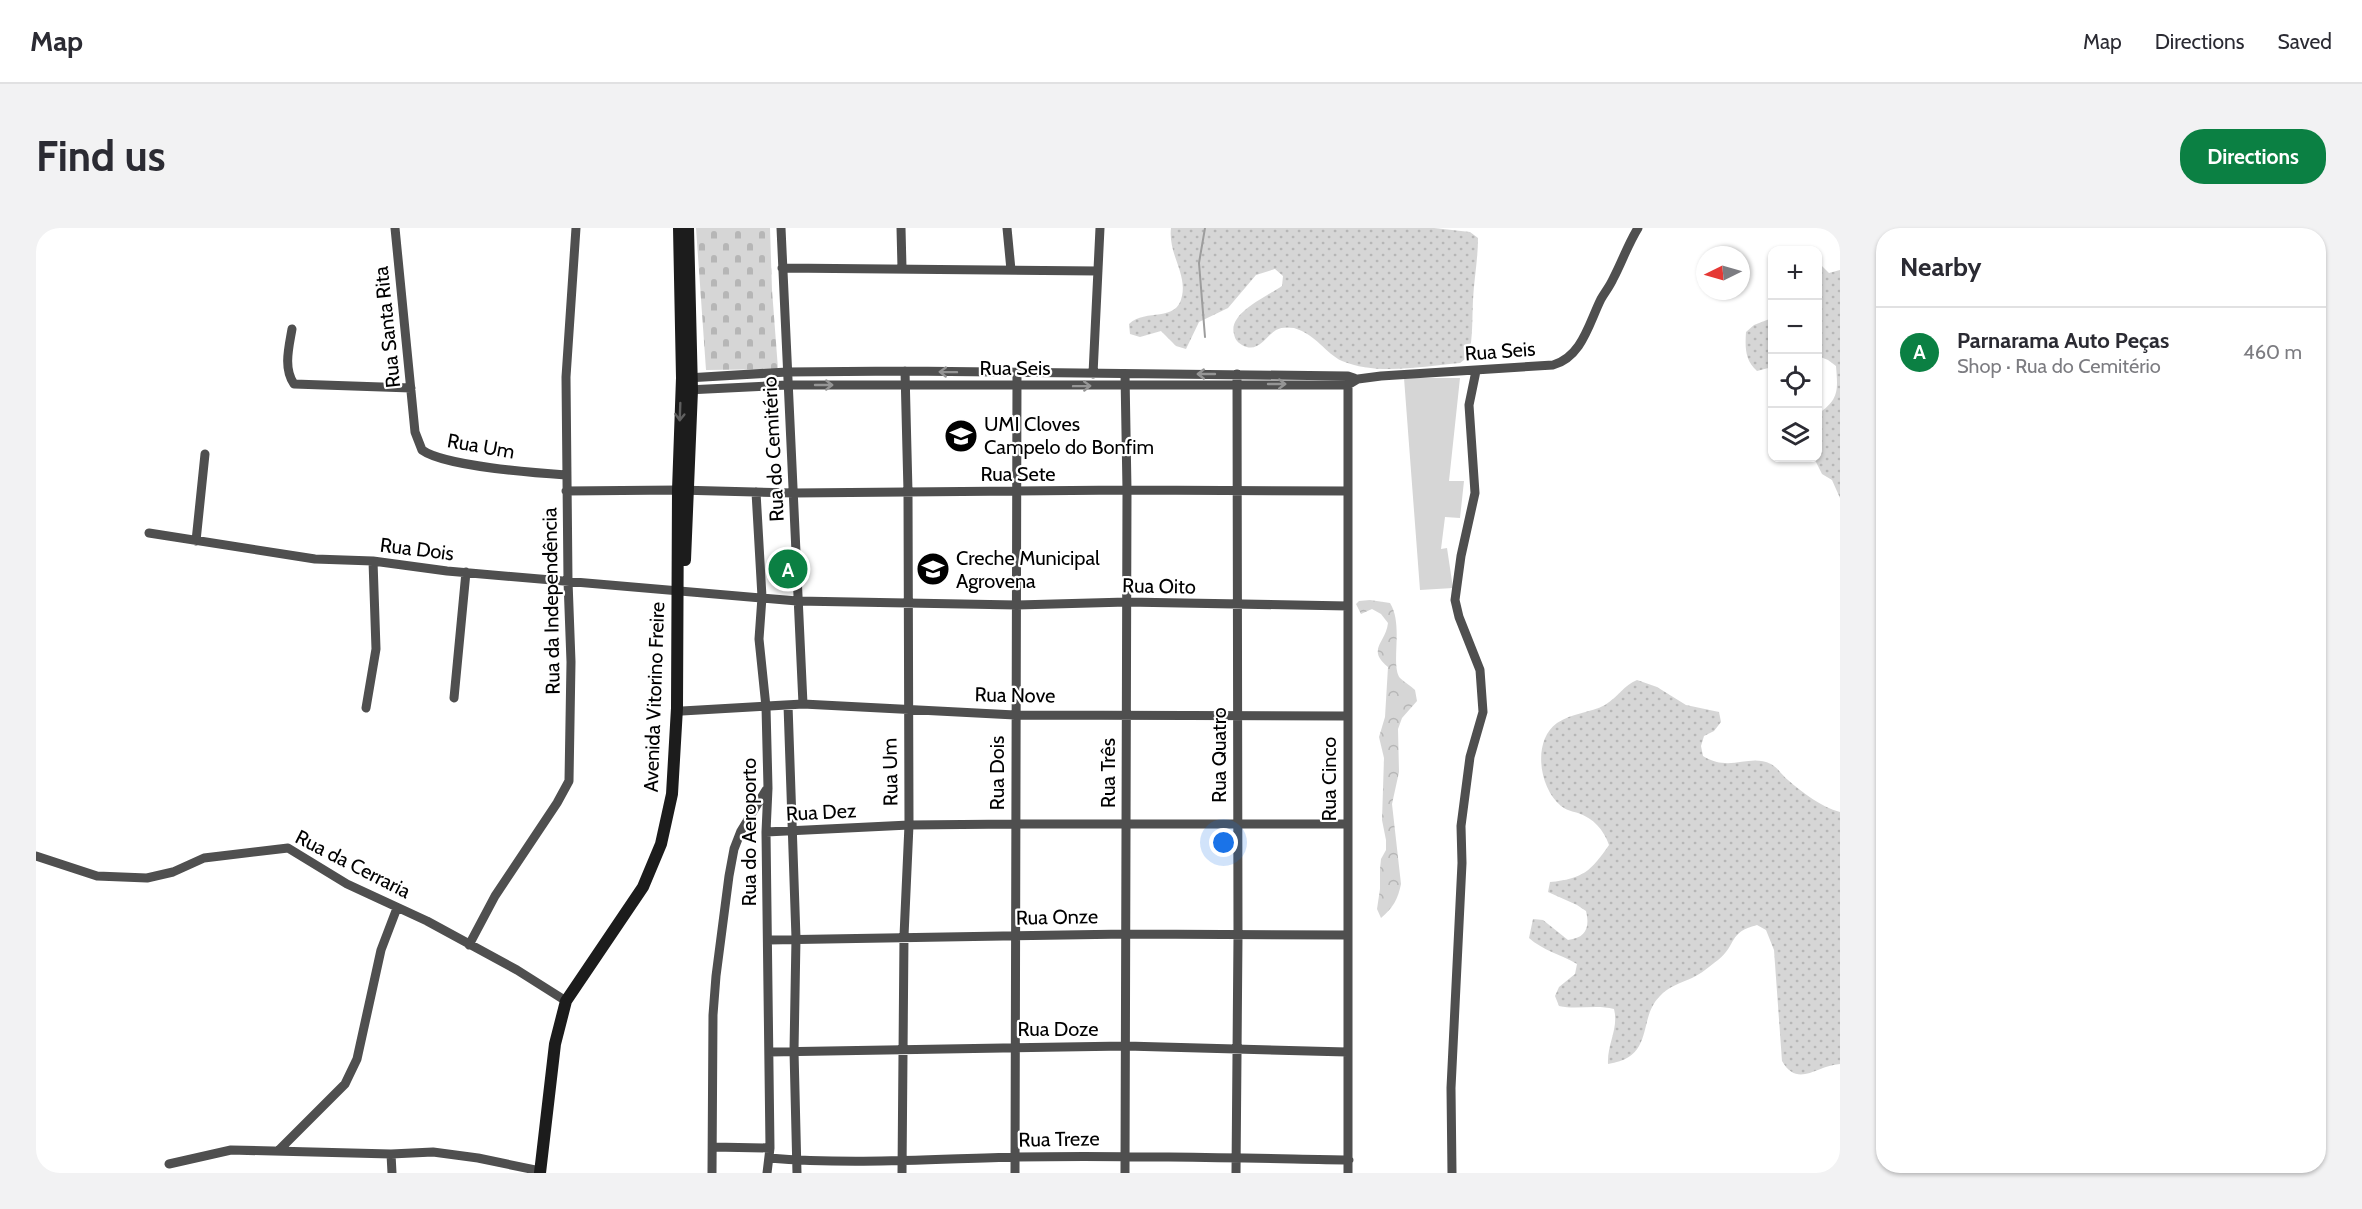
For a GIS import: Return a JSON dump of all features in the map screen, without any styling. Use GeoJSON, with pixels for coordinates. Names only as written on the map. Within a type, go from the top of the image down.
{"type":"FeatureCollection","features":[{"type":"Feature","properties":{"kind":"street","name":"Rua Santa Rita"},"geometry":{"type":"LineString","coordinates":[[395,228],[415,422]]}},
{"type":"Feature","properties":{"kind":"street","name":"Rua da Independência"},"geometry":{"type":"LineString","coordinates":[[469,945],[495,896],[557,803],[569,781],[572,662],[566,491],[566,377],[576,228]]}},
{"type":"Feature","properties":{"kind":"street","name":"Avenida Vitorino Freire"},"geometry":{"type":"LineString","coordinates":[[679,228],[687,384]]}},
{"type":"Feature","properties":{"kind":"street","name":"Avenida Vitorino Freire"},"geometry":{"type":"LineString","coordinates":[[542,1172],[555,1044],[566,1001],[642,887],[661,844],[672,794],[675,770],[687,384],[688,228]]}},
{"type":"Feature","properties":{"kind":"street","name":"Rua do Cemitério"},"geometry":{"type":"LineString","coordinates":[[781,228],[803,704]]}},
{"type":"Feature","properties":{"kind":"street"},"geometry":{"type":"LineString","coordinates":[[901,228],[902,268]]}},
{"type":"Feature","properties":{"kind":"street"},"geometry":{"type":"LineString","coordinates":[[1007,228],[1011,270]]}},
{"type":"Feature","properties":{"kind":"street"},"geometry":{"type":"LineString","coordinates":[[1093,374],[1100,228]]}},
{"type":"Feature","properties":{"kind":"street","name":"Rua Seis"},"geometry":{"type":"LineString","coordinates":[[687,384],[1125,385],[1237,379],[1351,380],[1417,373],[1476,371],[1518,365],[1553,365],[1561,363],[1571,355],[1584,336],[1638,228]]}},
{"type":"Feature","properties":{"kind":"street"},"geometry":{"type":"LineString","coordinates":[[782,268],[1098,271]]}},
{"type":"Feature","properties":{"kind":"street"},"geometry":{"type":"LineString","coordinates":[[292,329],[288,355],[290,377],[294,384],[411,388]]}},
{"type":"Feature","properties":{"kind":"street","name":"Rua Um"},"geometry":{"type":"LineString","coordinates":[[902,1173],[904,936],[909,825],[906,371]]}},
{"type":"Feature","properties":{"kind":"street"},"geometry":{"type":"LineString","coordinates":[[1452,1173],[1451,1088],[1462,863],[1461,826],[1470,757],[1483,711],[1480,670],[1459,617],[1455,600],[1461,556],[1475,493],[1469,405],[1476,371]]}},
{"type":"Feature","properties":{"kind":"street"},"geometry":{"type":"LineString","coordinates":[[687,384],[786,372],[1125,374],[1237,379]]}},
{"type":"Feature","properties":{"kind":"street","name":"Rua Dois"},"geometry":{"type":"LineString","coordinates":[[1015,1173],[1017,374]]}},
{"type":"Feature","properties":{"kind":"street","name":"Rua Três"},"geometry":{"type":"LineString","coordinates":[[1125,374],[1127,490],[1125,1173]]}},
{"type":"Feature","properties":{"kind":"street","name":"Rua Quatro"},"geometry":{"type":"LineString","coordinates":[[1236,1173],[1237,379]]}},
{"type":"Feature","properties":{"kind":"street","name":"Rua Cinco"},"geometry":{"type":"LineString","coordinates":[[1348,1173],[1347,491],[1351,380]]}},
{"type":"Feature","properties":{"kind":"street","name":"Rua Um"},"geometry":{"type":"LineString","coordinates":[[415,422],[416,439],[425,453],[474,465],[566,475]]}},
{"type":"Feature","properties":{"kind":"street"},"geometry":{"type":"LineString","coordinates":[[196,542],[205,454]]}},
{"type":"Feature","properties":{"kind":"street"},"geometry":{"type":"LineString","coordinates":[[566,491],[684,490]]}},
{"type":"Feature","properties":{"kind":"street","name":"Rua Sete"},"geometry":{"type":"LineString","coordinates":[[684,490],[794,493],[1347,491]]}},
{"type":"Feature","properties":{"kind":"street","name":"Rua do Aeroporto"},"geometry":{"type":"LineString","coordinates":[[756,492],[762,597],[759,639],[766,707],[768,788],[766,832],[770,1148],[767,1173]]}},
{"type":"Feature","properties":{"kind":"street","name":"Rua Dois"},"geometry":{"type":"LineString","coordinates":[[149,533],[315,559],[373,561],[680,592]]}},
{"type":"Feature","properties":{"kind":"street"},"geometry":{"type":"LineString","coordinates":[[366,708],[376,649],[373,561]]}},
{"type":"Feature","properties":{"kind":"street"},"geometry":{"type":"LineString","coordinates":[[454,698],[466,572]]}},
{"type":"Feature","properties":{"kind":"street","name":"Avenida Vitorino Freire"},"geometry":{"type":"LineString","coordinates":[[542,1172],[566,1019],[572,1004],[648,886],[664,851],[677,800],[682,711],[680,592]]}},
{"type":"Feature","properties":{"kind":"street","name":"Rua Oito"},"geometry":{"type":"LineString","coordinates":[[680,592],[797,601],[908,604],[1127,603],[1348,606]]}},
{"type":"Feature","properties":{"kind":"street","name":"Rua Nove"},"geometry":{"type":"LineString","coordinates":[[682,711],[803,704],[1015,715],[1125,713],[1347,716]]}},
{"type":"Feature","properties":{"kind":"street"},"geometry":{"type":"LineString","coordinates":[[788,705],[796,938],[794,1051],[796,1173]]}},
{"type":"Feature","properties":{"kind":"street"},"geometry":{"type":"LineString","coordinates":[[712,1173],[713,1015],[729,876],[734,849],[741,831],[768,788]]}},
{"type":"Feature","properties":{"kind":"street","name":"Rua Dez"},"geometry":{"type":"LineString","coordinates":[[766,832],[909,825],[1347,824]]}},
{"type":"Feature","properties":{"kind":"street","name":"Rua da Cerraria"},"geometry":{"type":"LineString","coordinates":[[36,856],[97,876],[147,878],[173,872],[204,858],[288,848],[337,878],[444,930],[517,970],[566,1001]]}},
{"type":"Feature","properties":{"kind":"street"},"geometry":{"type":"LineString","coordinates":[[280,1149],[339,1091],[351,1073],[381,950],[397,908]]}},
{"type":"Feature","properties":{"kind":"street","name":"Rua Onze"},"geometry":{"type":"LineString","coordinates":[[768,940],[1127,934],[1347,935]]}},
{"type":"Feature","properties":{"kind":"street","name":"Rua Doze"},"geometry":{"type":"LineString","coordinates":[[769,1052],[1126,1046],[1347,1052]]}},
{"type":"Feature","properties":{"kind":"street"},"geometry":{"type":"LineString","coordinates":[[713,1147],[770,1148]]}},
{"type":"Feature","properties":{"kind":"street"},"geometry":{"type":"LineString","coordinates":[[169,1164],[231,1150],[280,1149],[391,1154],[433,1152],[455,1154],[542,1172]]}},
{"type":"Feature","properties":{"kind":"street"},"geometry":{"type":"LineString","coordinates":[[391,1154],[392,1173]]}},
{"type":"Feature","properties":{"kind":"street","name":"Rua Treze"},"geometry":{"type":"LineString","coordinates":[[769,1158],[797,1161],[902,1161],[1125,1156],[1349,1160]]}},
{"type":"Feature","properties":{"kind":"green space"},"geometry":{"type":"Polygon","coordinates":[[[696,228],[770,228],[778,369],[706,370],[696,228]]]}},
{"type":"Feature","properties":{"kind":"green space"},"geometry":{"type":"Polygon","coordinates":[[[1171,228],[1434,228],[1470,232],[1478,238],[1469,356],[1460,363],[1401,369],[1356,366],[1342,361],[1309,335],[1289,327],[1276,330],[1257,346],[1242,345],[1236,340],[1234,334],[1237,319],[1250,306],[1282,286],[1283,276],[1275,269],[1256,275],[1228,308],[1199,322],[1186,349],[1176,346],[1161,331],[1140,337],[1130,334],[1129,324],[1136,319],[1168,313],[1179,304],[1183,288],[1172,246],[1171,228]]]}},
{"type":"Feature","properties":{"kind":"green space"},"geometry":{"type":"Polygon","coordinates":[[[1822,266],[1829,273],[1840,270],[1840,498],[1832,480],[1822,474],[1816,462],[1822,462],[1822,411],[1830,404],[1837,388],[1836,366],[1822,358],[1822,266]]]}},
{"type":"Feature","properties":{"kind":"green space"},"geometry":{"type":"Polygon","coordinates":[[[1768,320],[1768,368],[1757,371],[1750,363],[1746,343],[1746,332],[1754,325],[1768,320]]]}},
{"type":"Feature","properties":{"kind":"green space"},"geometry":{"type":"Polygon","coordinates":[[[1404,378],[1460,378],[1449,481],[1464,481],[1460,518],[1445,517],[1441,549],[1447,548],[1453,588],[1420,590],[1404,378]]]}},
{"type":"Feature","properties":{"kind":"green space"},"geometry":{"type":"Polygon","coordinates":[[[1359,601],[1390,603],[1396,622],[1397,672],[1400,678],[1415,690],[1417,701],[1402,718],[1398,729],[1399,772],[1392,804],[1401,884],[1394,903],[1381,918],[1377,909],[1381,859],[1386,850],[1386,840],[1382,820],[1384,758],[1379,737],[1385,717],[1388,667],[1378,655],[1378,650],[1388,623],[1381,614],[1372,609],[1361,614],[1356,604],[1359,601]]]}},
{"type":"Feature","properties":{"kind":"green space"},"geometry":{"type":"Polygon","coordinates":[[[1637,680],[1657,687],[1686,705],[1719,712],[1721,722],[1714,731],[1704,736],[1701,746],[1703,756],[1722,763],[1755,760],[1771,764],[1806,795],[1840,812],[1840,1064],[1801,1075],[1788,1069],[1782,1061],[1774,950],[1766,930],[1757,925],[1741,931],[1724,954],[1705,970],[1671,987],[1660,996],[1653,1005],[1639,1045],[1633,1054],[1623,1060],[1608,1064],[1615,1023],[1614,1009],[1559,1006],[1555,996],[1559,987],[1575,974],[1577,964],[1529,938],[1533,919],[1543,920],[1568,940],[1583,934],[1587,927],[1586,911],[1548,892],[1550,882],[1571,879],[1585,872],[1609,845],[1604,834],[1593,821],[1561,806],[1553,798],[1543,777],[1541,752],[1549,731],[1557,723],[1605,705],[1637,680]]]}},
{"type":"Feature","properties":{"kind":"waterway"},"geometry":{"type":"LineString","coordinates":[[1205,228],[1199,263],[1205,337]]}},
{"type":"Feature","properties":{"kind":"place","name":"UMI Cloves Campelo do Bonfim"},"geometry":{"type":"Point","coordinates":[961,436]}},
{"type":"Feature","properties":{"kind":"place","name":"Parnarama Auto Peças"},"geometry":{"type":"Point","coordinates":[788,569]}},
{"type":"Feature","properties":{"kind":"place","name":"Creche Municipal Agrovena"},"geometry":{"type":"Point","coordinates":[933,569]}}]}
